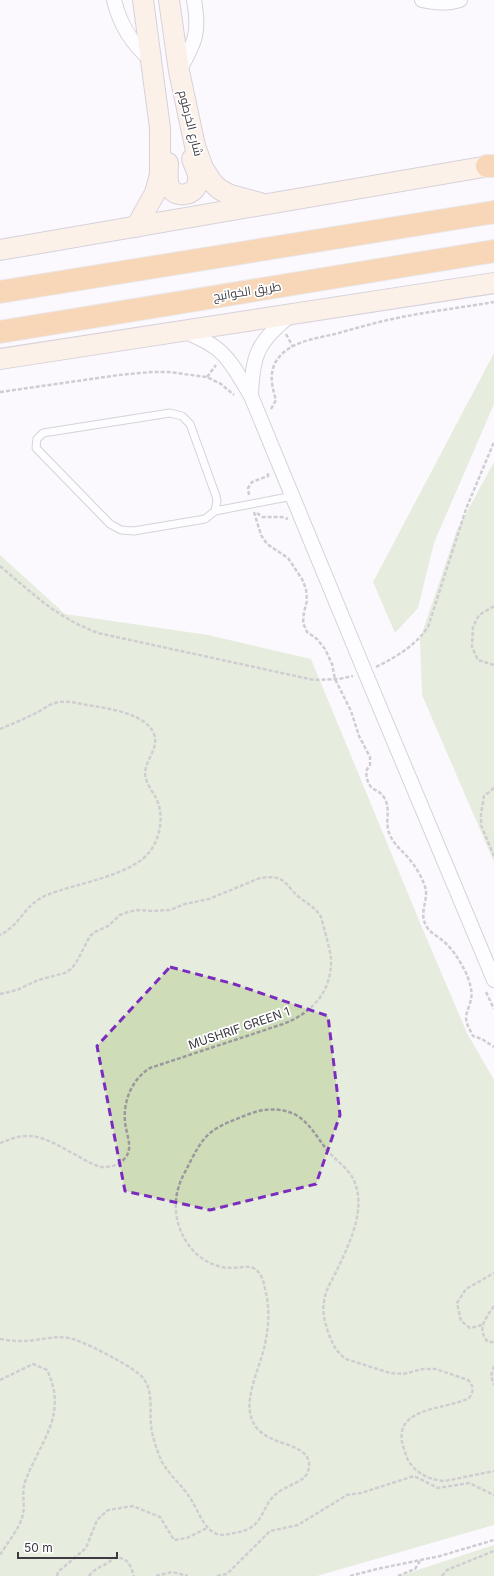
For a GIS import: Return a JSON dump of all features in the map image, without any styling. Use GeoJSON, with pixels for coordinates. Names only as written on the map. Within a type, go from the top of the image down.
{"type":"FeatureCollection","features":[{"type":"Feature","properties":{"kind":"highway"},"geometry":{"type":"LineString","coordinates":[[0,292],[494,212]]}},
{"type":"Feature","properties":{"kind":"highway","name":"طريق الخوانيج"},"geometry":{"type":"LineString","coordinates":[[0,332],[494,251]]}},
{"type":"Feature","properties":{"kind":"street"},"geometry":{"type":"LineString","coordinates":[[114,0],[118,15],[127,34],[140,50],[150,59]]}},
{"type":"Feature","properties":{"kind":"street"},"geometry":{"type":"LineString","coordinates":[[136,227],[155,193],[160,174],[160,128],[143,0]]}},
{"type":"Feature","properties":{"kind":"street","name":"شارع الخرطوم"},"geometry":{"type":"LineString","coordinates":[[169,0],[179,71],[197,153],[203,168],[212,182],[219,189],[230,195],[268,205]]}},
{"type":"Feature","properties":{"kind":"street"},"geometry":{"type":"LineString","coordinates":[[179,71],[194,44],[196,37],[198,22],[194,0]]}},
{"type":"Feature","properties":{"kind":"street"},"geometry":{"type":"LineString","coordinates":[[422,0],[436,3],[449,3],[460,0]]}},
{"type":"Feature","properties":{"kind":"street"},"geometry":{"type":"LineString","coordinates":[[160,128],[168,150],[168,174],[170,187],[173,191],[185,194],[190,193],[195,189],[199,178],[188,144],[191,127]]}},
{"type":"Feature","properties":{"kind":"street"},"geometry":{"type":"LineString","coordinates":[[0,250],[492,166]]}},
{"type":"Feature","properties":{"kind":"street"},"geometry":{"type":"LineString","coordinates":[[0,359],[494,283]]}},
{"type":"Feature","properties":{"kind":"street"},"geometry":{"type":"LineString","coordinates":[[251,396],[252,369],[257,352],[270,333],[294,313]]}},
{"type":"Feature","properties":{"kind":"street"},"geometry":{"type":"LineString","coordinates":[[182,331],[208,341],[224,354],[251,396],[494,980]]}},
{"type":"Feature","properties":{"kind":"lane"},"geometry":{"type":"LineString","coordinates":[[215,511],[217,501],[213,489],[190,424],[182,416],[170,414],[47,432],[43,433],[37,439],[36,443],[38,451],[110,524],[121,530],[134,531],[205,519],[215,511],[293,496]]}},
{"type":"Feature","properties":{"kind":"path"},"geometry":{"type":"LineString","coordinates":[[259,415],[273,407],[276,400],[272,385],[272,371],[278,358],[293,347],[316,339],[388,320],[494,302]]}},
{"type":"Feature","properties":{"kind":"path"},"geometry":{"type":"LineString","coordinates":[[0,566],[61,616],[98,633],[314,680],[335,679],[352,676],[365,672],[403,652],[422,636],[428,627],[466,509],[494,442]]}},
{"type":"Feature","properties":{"kind":"path"},"geometry":{"type":"LineString","coordinates":[[251,504],[261,535],[267,544],[288,558],[302,579],[306,589],[307,601],[303,623],[307,632],[317,639],[325,649],[332,664],[335,679],[351,711],[359,736],[370,757],[370,765],[366,771],[368,785],[372,789],[382,794],[386,801],[388,809],[386,826],[390,836],[396,846],[411,861],[426,888],[427,895],[422,918],[427,929],[450,948],[460,961],[468,977],[472,991],[466,1018],[468,1027],[473,1036],[482,1039],[494,1047]]}},
{"type":"Feature","properties":{"kind":"path"},"geometry":{"type":"LineString","coordinates":[[494,606],[479,615],[474,627],[472,647],[478,660],[494,665]]}},
{"type":"Feature","properties":{"kind":"path"},"geometry":{"type":"LineString","coordinates":[[0,728],[37,712],[53,703],[62,701],[110,708],[144,722],[153,731],[155,743],[146,767],[146,779],[159,804],[161,818],[156,842],[152,849],[140,862],[125,869],[41,897],[28,908],[12,928],[0,935]]}},
{"type":"Feature","properties":{"kind":"path"},"geometry":{"type":"LineString","coordinates":[[494,788],[484,796],[481,814],[481,825],[494,856]]}},
{"type":"Feature","properties":{"kind":"path","name":"MUSHRIF GREEN 1"},"geometry":{"type":"LineString","coordinates":[[0,994],[11,992],[38,980],[64,973],[71,969],[76,963],[90,936],[108,926],[120,915],[137,910],[170,910],[185,904],[209,899],[260,878],[266,877],[273,877],[289,884],[298,896],[318,912],[321,917],[331,958],[329,981],[324,991],[315,1004],[302,1015],[282,1024],[157,1066],[144,1072],[139,1077],[127,1098],[125,1121],[129,1151],[118,1164],[106,1168],[100,1167],[46,1140],[33,1136],[18,1137],[0,1143]]}},
{"type":"Feature","properties":{"kind":"path"},"geometry":{"type":"LineString","coordinates":[[0,1339],[16,1341],[52,1337],[68,1338],[83,1343],[139,1373],[148,1385],[150,1392],[151,1425],[162,1460],[170,1474],[191,1499],[207,1528],[215,1534],[225,1535],[251,1528],[258,1521],[274,1495],[305,1477],[308,1472],[308,1459],[299,1449],[267,1437],[260,1432],[252,1420],[250,1410],[250,1391],[262,1357],[269,1323],[269,1304],[262,1276],[255,1268],[219,1267],[196,1255],[185,1241],[178,1223],[176,1204],[179,1185],[200,1144],[209,1133],[221,1125],[260,1110],[281,1111],[295,1115],[302,1119],[313,1130],[330,1154],[347,1169],[357,1189],[358,1203],[352,1236],[326,1292],[324,1304],[325,1321],[334,1347],[346,1359],[390,1373],[403,1374],[423,1369],[436,1369],[468,1380],[472,1384],[473,1388],[469,1398],[418,1413],[408,1420],[402,1434],[406,1454],[409,1461],[418,1472],[424,1476],[438,1480],[445,1481],[494,1471]]}},
{"type":"Feature","properties":{"kind":"path"},"geometry":{"type":"LineString","coordinates":[[482,1325],[470,1328],[461,1321],[457,1303],[466,1289],[494,1273]]}},
{"type":"Feature","properties":{"kind":"path"},"geometry":{"type":"LineString","coordinates":[[494,1306],[482,1325],[483,1337],[488,1342],[494,1342]]}},
{"type":"Feature","properties":{"kind":"path"},"geometry":{"type":"LineString","coordinates":[[0,1380],[33,1364],[47,1370],[53,1383],[54,1406],[50,1430],[25,1483],[22,1518],[0,1555]]}},
{"type":"Feature","properties":{"kind":"path"},"geometry":{"type":"LineString","coordinates":[[494,1366],[491,1376],[494,1385]]}},
{"type":"Feature","properties":{"kind":"path"},"geometry":{"type":"LineString","coordinates":[[217,1576],[227,1574],[270,1531],[298,1526],[347,1496],[362,1493],[414,1476],[438,1488],[469,1482],[494,1495]]}},
{"type":"Feature","properties":{"kind":"path"},"geometry":{"type":"LineString","coordinates":[[57,1576],[58,1572],[86,1548],[97,1520],[108,1510],[133,1506],[160,1517],[174,1540],[187,1538],[207,1528]]}},
{"type":"Feature","properties":{"kind":"path"},"geometry":{"type":"LineString","coordinates":[[350,1576],[420,1561],[494,1540]]}},
{"type":"Feature","properties":{"kind":"path"},"geometry":{"type":"LineString","coordinates":[[442,1576],[447,1570],[494,1551]]}},
{"type":"Feature","properties":{"kind":"path"},"geometry":{"type":"LineString","coordinates":[[88,1576],[92,1571],[108,1564],[114,1558],[121,1557],[130,1563],[134,1576]]}},
{"type":"Feature","properties":{"kind":"path"},"geometry":{"type":"LineString","coordinates":[[398,1576],[415,1569],[420,1561]]}},
{"type":"Feature","properties":{"kind":"path"},"geometry":{"type":"LineString","coordinates":[[156,1576],[172,1572],[188,1576]]}},
{"type":"Feature","properties":{"kind":"highlighted area"},"geometry":{"type":"Polygon","coordinates":[[[170,967],[234,984],[328,1016],[340,1115],[316,1184],[210,1210],[125,1191],[97,1046],[170,967]]]}},
{"type":"Feature","properties":{"kind":"green space"},"geometry":{"type":"Polygon","coordinates":[[[494,353],[494,404],[434,543],[418,608],[395,633],[373,582],[494,353]]]}},
{"type":"Feature","properties":{"kind":"green space"},"geometry":{"type":"Polygon","coordinates":[[[494,462],[494,862],[422,695],[420,639],[457,530],[494,462]]]}},
{"type":"Feature","properties":{"kind":"green space"},"geometry":{"type":"Polygon","coordinates":[[[0,555],[65,614],[208,635],[311,659],[467,1033],[494,1080],[494,1525],[317,1576],[0,1576],[0,555]]]}},
{"type":"Feature","properties":{"kind":"green space"},"geometry":{"type":"Polygon","coordinates":[[[494,1545],[494,1576],[399,1576],[494,1545]]]}}]}
